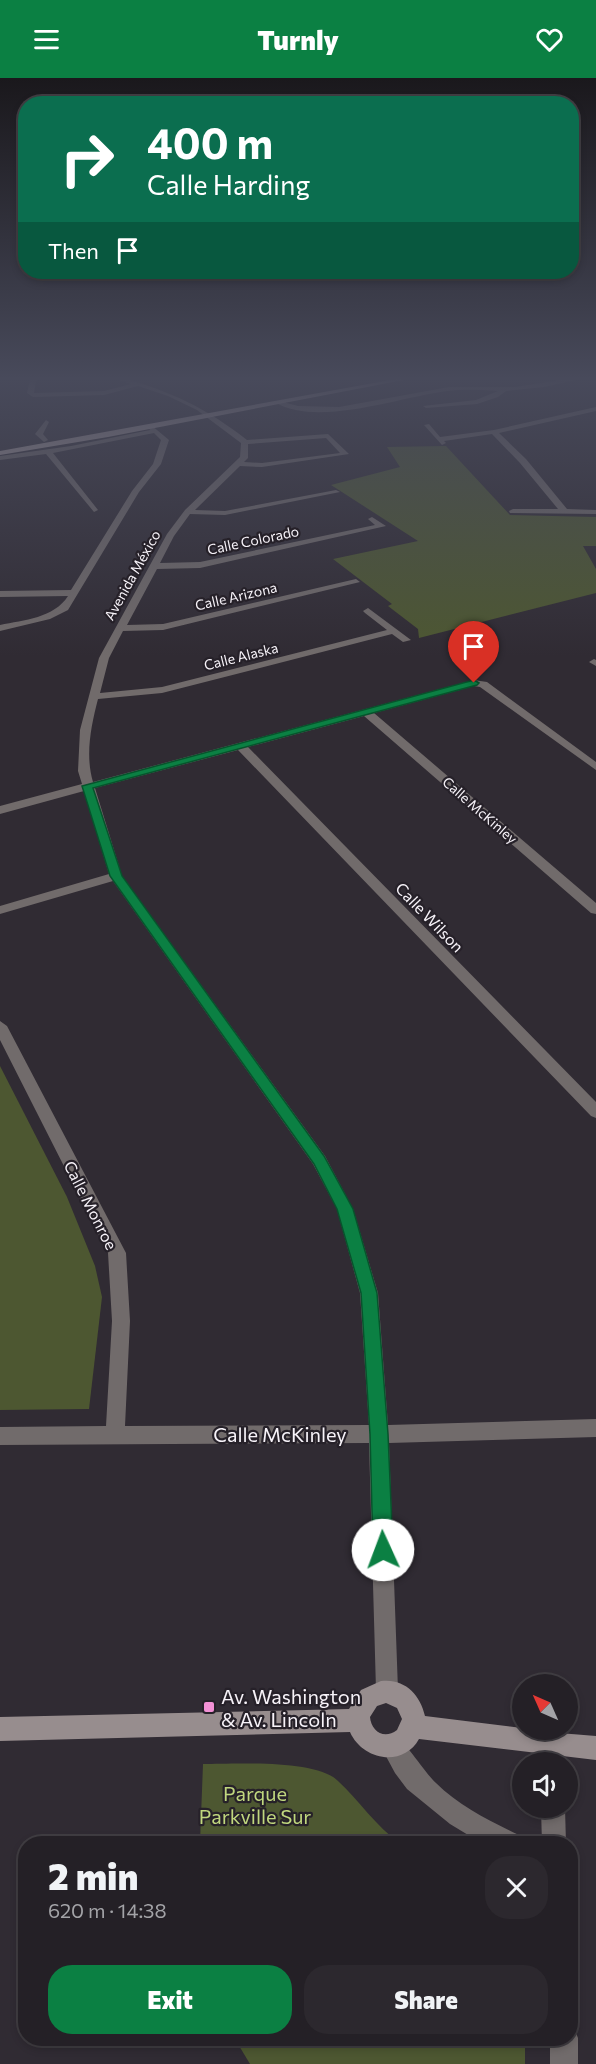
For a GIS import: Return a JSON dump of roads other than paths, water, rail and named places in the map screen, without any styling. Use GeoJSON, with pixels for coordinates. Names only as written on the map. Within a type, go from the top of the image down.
{"type":"FeatureCollection","features":[{"type":"Feature","properties":{"kind":"street"},"geometry":{"type":"LineString","coordinates":[[63,471],[94,510]]}},
{"type":"Feature","properties":{"kind":"street"},"geometry":{"type":"LineString","coordinates":[[0,628],[65,608],[71,593],[136,491],[152,471]]}},
{"type":"Feature","properties":{"kind":"street","name":"Avenida México"},"geometry":{"type":"LineString","coordinates":[[231,471],[188,512],[170,536],[104,658],[92,697],[83,756],[87,786],[116,876],[319,1160],[345,1209],[369,1293],[379,1434],[387,1690]]}},
{"type":"Feature","properties":{"kind":"street"},"geometry":{"type":"LineString","coordinates":[[531,471],[565,512]]}},
{"type":"Feature","properties":{"kind":"street"},"geometry":{"type":"LineString","coordinates":[[188,512],[225,513],[336,492]]}},
{"type":"Feature","properties":{"kind":"street"},"geometry":{"type":"LineString","coordinates":[[513,511],[596,512]]}},
{"type":"Feature","properties":{"kind":"street","name":"Calle Colorado"},"geometry":{"type":"LineString","coordinates":[[153,566],[200,565],[382,526],[372,519]]}},
{"type":"Feature","properties":{"kind":"street","name":"Calle Arizona"},"geometry":{"type":"LineString","coordinates":[[120,628],[163,627],[352,579],[367,590]]}},
{"type":"Feature","properties":{"kind":"street"},"geometry":{"type":"LineString","coordinates":[[0,594],[71,593]]}},
{"type":"Feature","properties":{"kind":"street"},"geometry":{"type":"LineString","coordinates":[[368,611],[406,640]]}},
{"type":"Feature","properties":{"kind":"street","name":"Calle Alaska"},"geometry":{"type":"LineString","coordinates":[[92,697],[162,690],[394,631]]}},
{"type":"Feature","properties":{"kind":"street"},"geometry":{"type":"LineString","coordinates":[[0,810],[474,683],[483,684],[596,767]]}},
{"type":"Feature","properties":{"kind":"street","name":"Calle McKinley"},"geometry":{"type":"LineString","coordinates":[[365,711],[596,910]]}},
{"type":"Feature","properties":{"kind":"street","name":"Calle Wilson"},"geometry":{"type":"LineString","coordinates":[[240,745],[596,1112]]}},
{"type":"Feature","properties":{"kind":"street"},"geometry":{"type":"LineString","coordinates":[[0,910],[116,876]]}},
{"type":"Feature","properties":{"kind":"street","name":"Calle Monroe"},"geometry":{"type":"LineString","coordinates":[[1,1030],[117,1253],[123,1294],[123,1330],[115,1435]]}},
{"type":"Feature","properties":{"kind":"street","name":"Calle McKinley"},"geometry":{"type":"LineString","coordinates":[[0,1437],[379,1434],[596,1428]]}},
{"type":"Feature","properties":{"kind":"street"},"geometry":{"type":"LineString","coordinates":[[387,1690],[404,1699],[412,1716],[411,1726],[402,1743],[393,1747],[375,1745],[368,1739],[360,1720],[364,1701],[378,1691],[387,1690]]}},
{"type":"Feature","properties":{"kind":"street"},"geometry":{"type":"LineString","coordinates":[[0,1729],[360,1720]]}},
{"type":"Feature","properties":{"kind":"street"},"geometry":{"type":"LineString","coordinates":[[411,1726],[550,1752],[596,1748]]}},
{"type":"Feature","properties":{"kind":"street"},"geometry":{"type":"LineString","coordinates":[[393,1747],[405,1769],[419,1786],[458,1818],[494,1836]]}},
{"type":"Feature","properties":{"kind":"street"},"geometry":{"type":"LineString","coordinates":[[553,1818],[554,1836]]}},
{"type":"Feature","properties":{"kind":"street"},"geometry":{"type":"LineString","coordinates":[[564,2046],[564,2064]]}},
{"type":"Feature","properties":{"kind":"place","name":"Av. Washington & Av. Lincoln"},"geometry":{"type":"Point","coordinates":[209,1707]}},
{"type":"Feature","properties":{"kind":"park label","name":"Parque Parkville Sur"},"geometry":{"type":"Point","coordinates":[255,1804]}}]}
